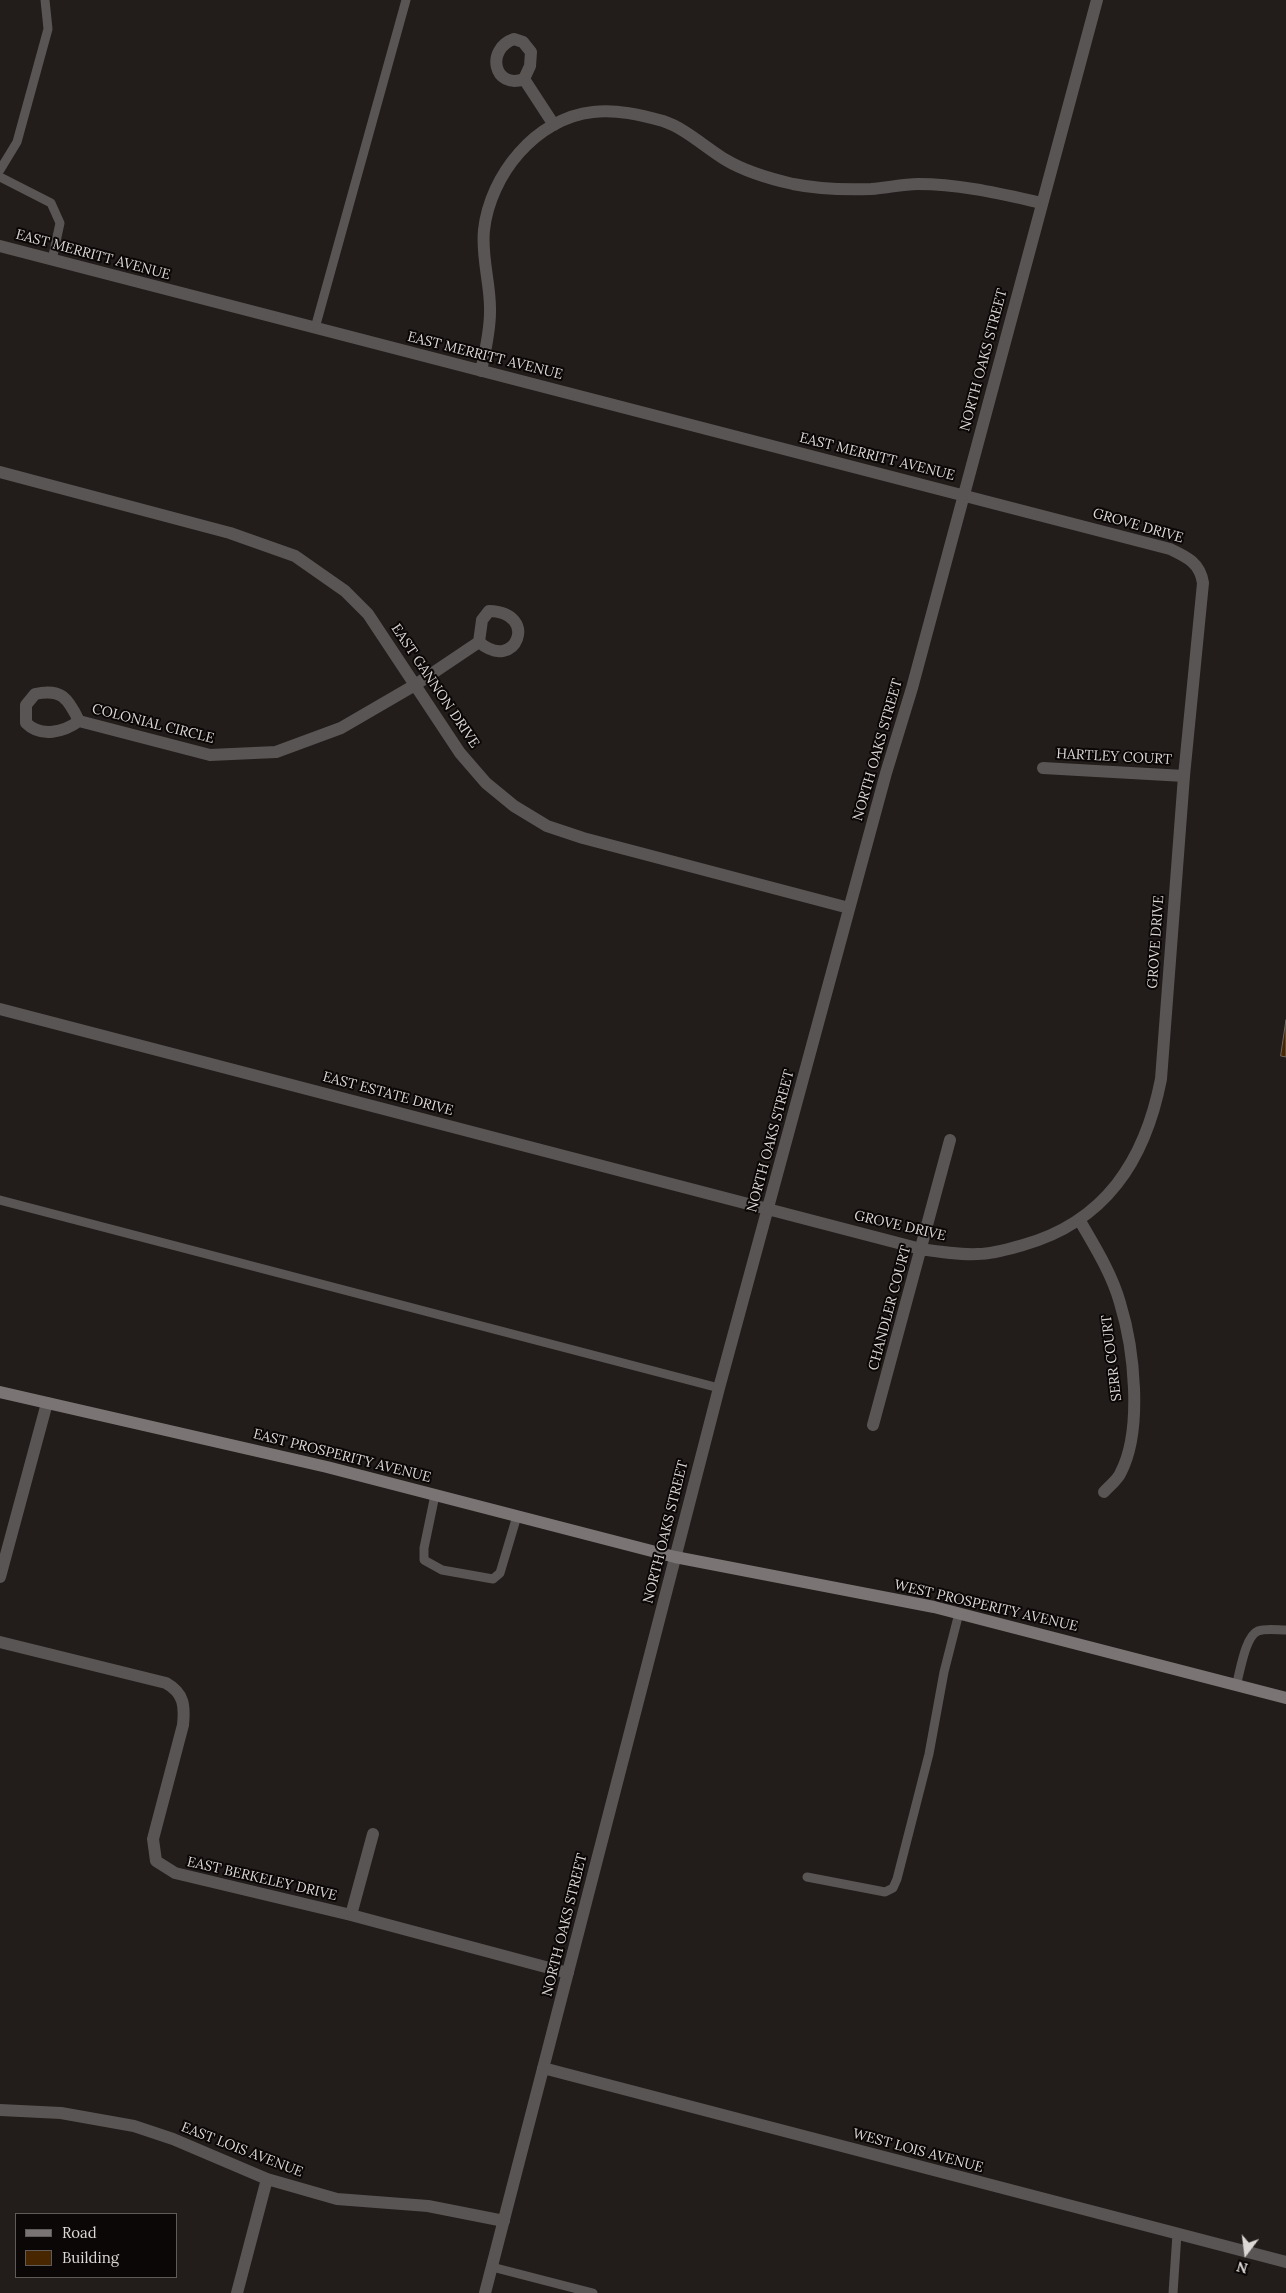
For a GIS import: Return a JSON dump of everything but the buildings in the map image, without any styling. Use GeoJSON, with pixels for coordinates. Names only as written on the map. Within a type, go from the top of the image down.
{"type":"FeatureCollection","features":[{"type":"Feature","properties":{"kind":"main road","name":"EAST PROSPERITY AVENUE"},"geometry":{"type":"LineString","coordinates":[[0,1392],[326,1467],[675,1557]]}},
{"type":"Feature","properties":{"kind":"main road","name":"WEST PROSPERITY AVENUE"},"geometry":{"type":"LineString","coordinates":[[675,1557],[959,1613],[1286,1698]]}},
{"type":"Feature","properties":{"kind":"street","name":"NORTH OAKS STREET"},"geometry":{"type":"LineString","coordinates":[[485,2293],[719,1388],[849,908],[912,688],[1097,0]]}},
{"type":"Feature","properties":{"kind":"street"},"geometry":{"type":"LineString","coordinates":[[524,78],[554,125]]}},
{"type":"Feature","properties":{"kind":"street"},"geometry":{"type":"LineString","coordinates":[[481,371],[490,312],[483,253],[489,206],[511,162],[531,140],[571,116],[614,111],[666,122],[728,161],[762,176],[794,184],[829,189],[871,189],[916,184],[949,185],[1042,203]]}},
{"type":"Feature","properties":{"kind":"street","name":"EAST MERRITT AVENUE"},"geometry":{"type":"LineString","coordinates":[[0,246],[963,494]]}},
{"type":"Feature","properties":{"kind":"street","name":"EAST GANNON DRIVE"},"geometry":{"type":"LineString","coordinates":[[0,472],[230,533],[294,556],[344,591],[368,614],[460,753],[486,783],[514,806],[547,826],[583,838],[849,908]]}},
{"type":"Feature","properties":{"kind":"street","name":"GROVE DRIVE"},"geometry":{"type":"LineString","coordinates":[[769,1208],[921,1249],[980,1254],[1037,1241],[1080,1220],[1104,1202],[1123,1177],[1148,1129],[1156,1106],[1161,1079],[1184,776],[1204,583],[1202,571],[1195,563],[1170,549],[963,494]]}},
{"type":"Feature","properties":{"kind":"street","name":"COLONIAL CIRCLE"},"geometry":{"type":"LineString","coordinates":[[79,721],[210,755],[276,752],[341,728],[415,685],[479,642]]}},
{"type":"Feature","properties":{"kind":"street","name":"HARTLEY COURT"},"geometry":{"type":"LineString","coordinates":[[1043,768],[1184,776]]}},
{"type":"Feature","properties":{"kind":"street","name":"EAST ESTATE DRIVE"},"geometry":{"type":"LineString","coordinates":[[0,1009],[769,1208]]}},
{"type":"Feature","properties":{"kind":"street","name":"CHANDLER COURT"},"geometry":{"type":"LineString","coordinates":[[873,1425],[950,1140]]}},
{"type":"Feature","properties":{"kind":"street","name":"SERR COURT"},"geometry":{"type":"LineString","coordinates":[[1080,1220],[1104,1264],[1120,1303],[1132,1379],[1133,1418],[1128,1450],[1121,1474],[1104,1492]]}},
{"type":"Feature","properties":{"kind":"street"},"geometry":{"type":"LineString","coordinates":[[0,1577],[47,1403]]}},
{"type":"Feature","properties":{"kind":"street","name":"EAST BERKELEY DRIVE"},"geometry":{"type":"LineString","coordinates":[[0,1642],[166,1683],[176,1689],[182,1696],[185,1711],[183,1725],[153,1839],[156,1861],[165,1868],[175,1873],[351,1915],[568,1973]]}},
{"type":"Feature","properties":{"kind":"street"},"geometry":{"type":"LineString","coordinates":[[351,1915],[373,1834]]}},
{"type":"Feature","properties":{"kind":"street","name":"WEST LOIS AVENUE"},"geometry":{"type":"LineString","coordinates":[[543,2068],[1177,2234],[1285,2260]]}},
{"type":"Feature","properties":{"kind":"street","name":"EAST LOIS AVENUE"},"geometry":{"type":"LineString","coordinates":[[0,2110],[62,2113],[134,2126],[173,2139],[267,2179],[337,2199],[428,2206],[504,2221]]}},
{"type":"Feature","properties":{"kind":"street"},"geometry":{"type":"LineString","coordinates":[[237,2293],[267,2179]]}},
{"type":"Feature","properties":{"kind":"lane"},"geometry":{"type":"LineString","coordinates":[[0,170],[17,142],[48,29],[46,0]]}},
{"type":"Feature","properties":{"kind":"lane"},"geometry":{"type":"LineString","coordinates":[[315,328],[406,0]]}},
{"type":"Feature","properties":{"kind":"lane"},"geometry":{"type":"LineString","coordinates":[[0,177],[51,203],[60,223],[52,260]]}},
{"type":"Feature","properties":{"kind":"lane"},"geometry":{"type":"LineString","coordinates":[[0,1200],[719,1388]]}},
{"type":"Feature","properties":{"kind":"lane"},"geometry":{"type":"LineString","coordinates":[[435,1495],[424,1548],[424,1560],[442,1570],[493,1579],[500,1573],[516,1516]]}},
{"type":"Feature","properties":{"kind":"lane"},"geometry":{"type":"LineString","coordinates":[[808,1876],[885,1892],[893,1888],[897,1879],[929,1754],[944,1672],[959,1613]]}},
{"type":"Feature","properties":{"kind":"lane"},"geometry":{"type":"LineString","coordinates":[[1236,1686],[1248,1641],[1253,1634],[1259,1630],[1286,1630]]}},
{"type":"Feature","properties":{"kind":"lane"},"geometry":{"type":"LineString","coordinates":[[1173,2293],[1177,2234]]}},
{"type":"Feature","properties":{"kind":"lane"},"geometry":{"type":"LineString","coordinates":[[492,2267],[593,2293]]}}]}
